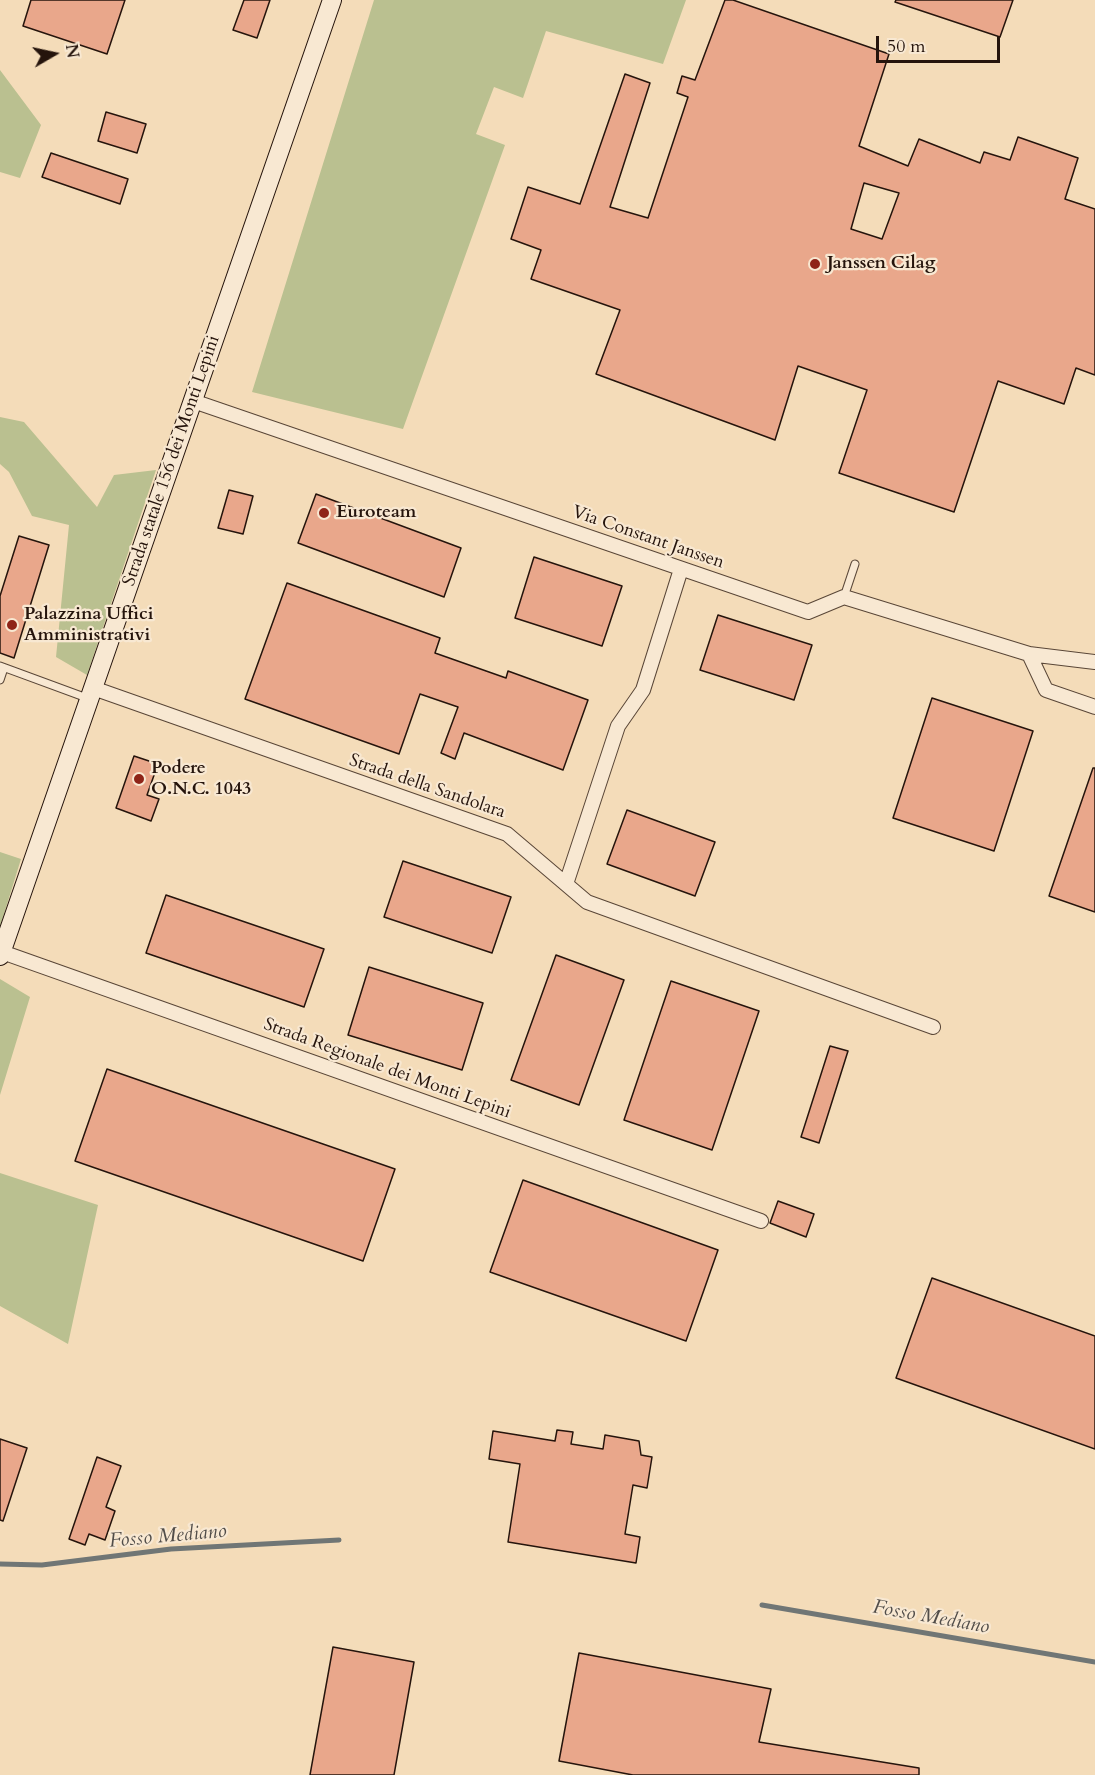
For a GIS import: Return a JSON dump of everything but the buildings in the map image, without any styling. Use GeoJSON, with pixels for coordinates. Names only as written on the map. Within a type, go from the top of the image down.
{"type":"FeatureCollection","features":[{"type":"Feature","properties":{"kind":"main road","name":"Strada statale 156 dei Monti Lepini"},"geometry":{"type":"LineString","coordinates":[[1,954],[332,0]]}},
{"type":"Feature","properties":{"kind":"street","name":"Via Constant Janssen"},"geometry":{"type":"LineString","coordinates":[[193,401],[808,612],[844,597]]}},
{"type":"Feature","properties":{"kind":"street"},"geometry":{"type":"LineString","coordinates":[[566,884],[618,726],[643,690],[681,569]]}},
{"type":"Feature","properties":{"kind":"street"},"geometry":{"type":"LineString","coordinates":[[844,597],[1029,654],[1095,662]]}},
{"type":"Feature","properties":{"kind":"street"},"geometry":{"type":"LineString","coordinates":[[1029,654],[1046,690],[1095,707]]}},
{"type":"Feature","properties":{"kind":"street","name":"Strada della Sandolara"},"geometry":{"type":"LineString","coordinates":[[91,693],[507,834],[586,902],[933,1027]]}},
{"type":"Feature","properties":{"kind":"street","name":"Strada Regionale dei Monti Lepini"},"geometry":{"type":"LineString","coordinates":[[1,954],[761,1221]]}},
{"type":"Feature","properties":{"kind":"lane"},"geometry":{"type":"LineString","coordinates":[[844,597],[855,564]]}},
{"type":"Feature","properties":{"kind":"lane"},"geometry":{"type":"LineString","coordinates":[[0,680],[2,667],[91,693]]}},
{"type":"Feature","properties":{"kind":"green space"},"geometry":{"type":"Polygon","coordinates":[[[374,0],[686,0],[663,64],[546,31],[523,98],[494,87],[476,134],[505,145],[403,429],[252,392],[374,0]]]}},
{"type":"Feature","properties":{"kind":"green space"},"geometry":{"type":"Polygon","coordinates":[[[0,70],[41,125],[20,178],[0,172],[0,70]]]}},
{"type":"Feature","properties":{"kind":"green space"},"geometry":{"type":"Polygon","coordinates":[[[0,417],[24,422],[97,507],[114,475],[156,470],[87,675],[56,657],[69,525],[32,516],[9,472],[0,464],[0,417]]]}},
{"type":"Feature","properties":{"kind":"green space"},"geometry":{"type":"Polygon","coordinates":[[[0,852],[21,859],[0,927],[0,852]]]}},
{"type":"Feature","properties":{"kind":"green space"},"geometry":{"type":"Polygon","coordinates":[[[0,979],[30,997],[0,1095],[0,979]]]}},
{"type":"Feature","properties":{"kind":"green space"},"geometry":{"type":"Polygon","coordinates":[[[0,1173],[98,1205],[68,1344],[0,1306],[0,1173]]]}},
{"type":"Feature","properties":{"kind":"waterway","name":"Fosso Mediano"},"geometry":{"type":"LineString","coordinates":[[0,1564],[42,1565],[171,1549],[339,1540]]}},
{"type":"Feature","properties":{"kind":"waterway","name":"Fosso Mediano"},"geometry":{"type":"LineString","coordinates":[[762,1605],[1095,1662]]}},
{"type":"Feature","properties":{"kind":"place","name":"Janssen Cilag"},"geometry":{"type":"Point","coordinates":[815,264]}},
{"type":"Feature","properties":{"kind":"place","name":"Euroteam"},"geometry":{"type":"Point","coordinates":[324,513]}},
{"type":"Feature","properties":{"kind":"place","name":"Palazzina Uffici Amministrativi"},"geometry":{"type":"Point","coordinates":[12,625]}},
{"type":"Feature","properties":{"kind":"place","name":"Podere O.N.C. 1043"},"geometry":{"type":"Point","coordinates":[139,779]}}]}
